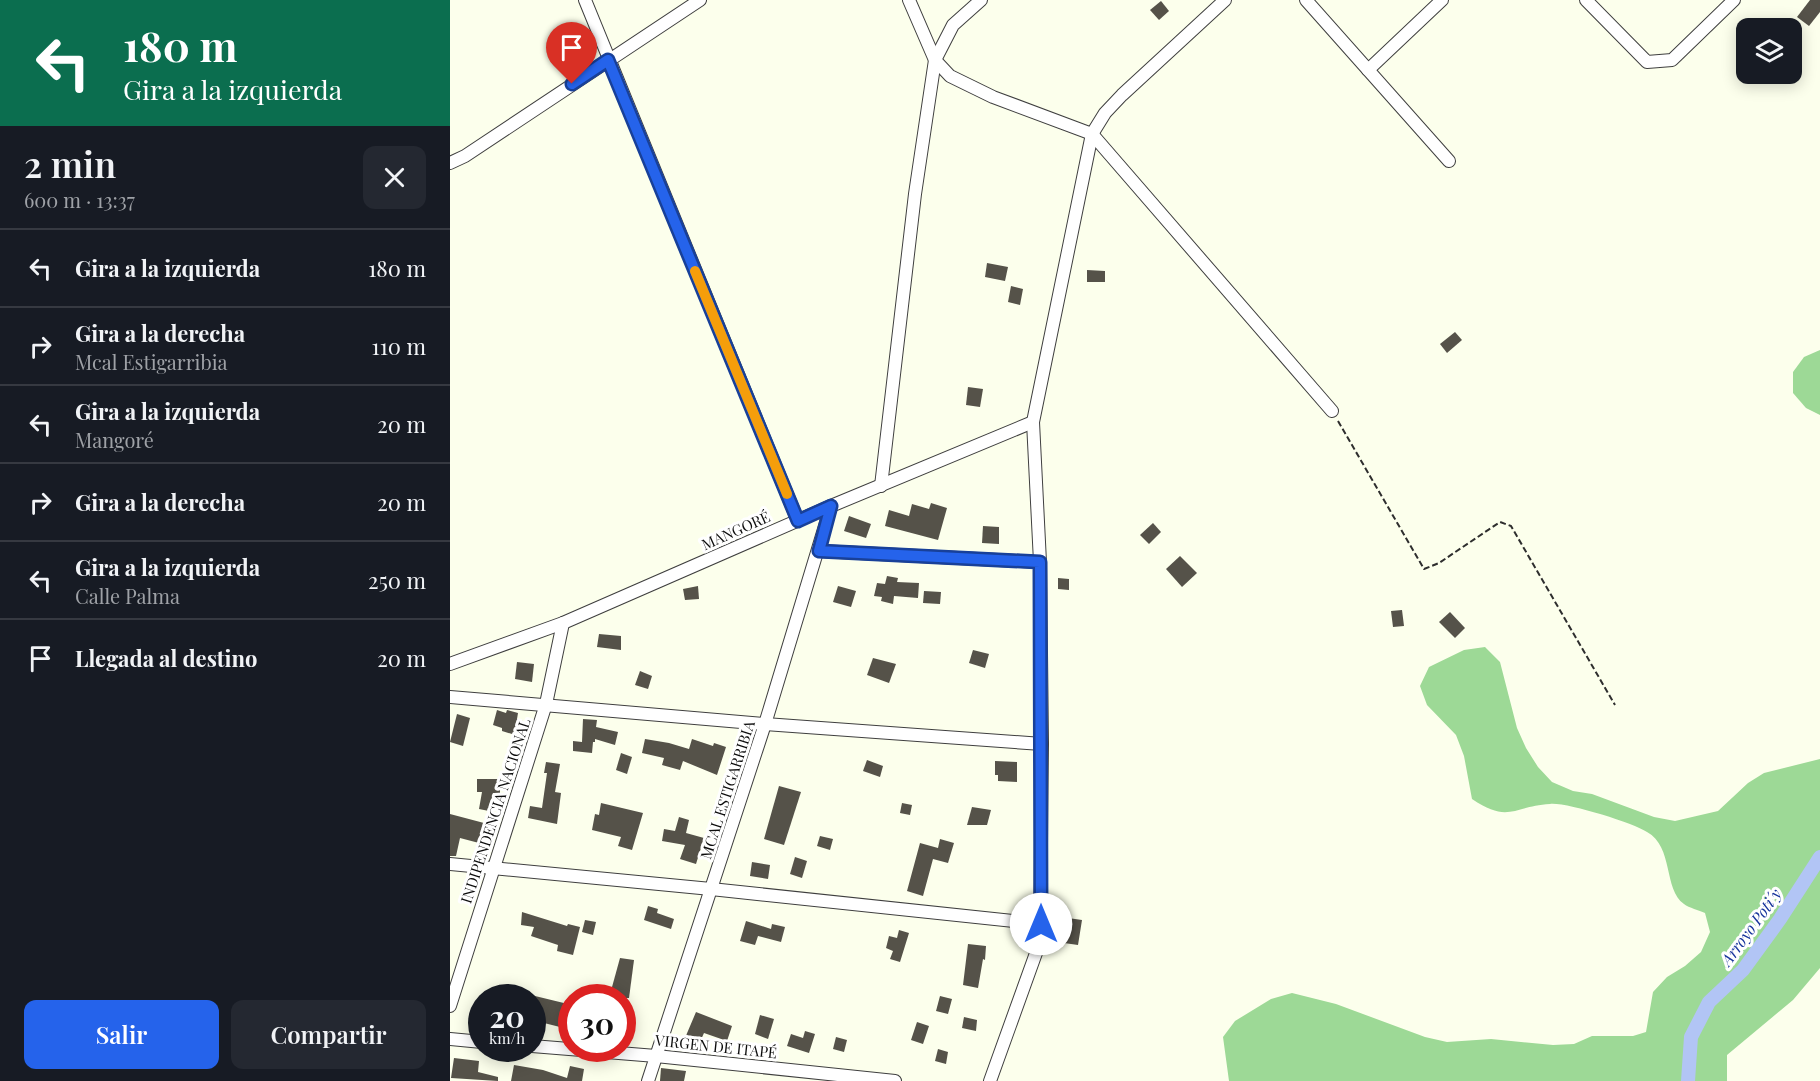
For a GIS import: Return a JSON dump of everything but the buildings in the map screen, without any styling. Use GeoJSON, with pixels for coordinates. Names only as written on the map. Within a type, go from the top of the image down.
{"type":"FeatureCollection","features":[{"type":"Feature","properties":{"kind":"street"},"geometry":{"type":"LineString","coordinates":[[585,0],[798,521]]}},
{"type":"Feature","properties":{"kind":"street"},"geometry":{"type":"LineString","coordinates":[[450,163],[465,156],[700,0]]}},
{"type":"Feature","properties":{"kind":"street"},"geometry":{"type":"LineString","coordinates":[[909,0],[935,60],[950,76],[993,97],[1092,134],[1332,411]]}},
{"type":"Feature","properties":{"kind":"street"},"geometry":{"type":"LineString","coordinates":[[881,486],[915,194],[935,60],[953,24],[981,0]]}},
{"type":"Feature","properties":{"kind":"street"},"geometry":{"type":"LineString","coordinates":[[990,1081],[1040,942],[1042,744],[1040,562],[1033,422],[1092,134],[1105,113],[1122,95],[1225,0]]}},
{"type":"Feature","properties":{"kind":"street"},"geometry":{"type":"LineString","coordinates":[[1306,0],[1449,160]]}},
{"type":"Feature","properties":{"kind":"street"},"geometry":{"type":"LineString","coordinates":[[1368,70],[1442,0]]}},
{"type":"Feature","properties":{"kind":"street"},"geometry":{"type":"LineString","coordinates":[[1587,0],[1647,62],[1672,60],[1734,0]]}},
{"type":"Feature","properties":{"kind":"street","name":"MANGORÉ"},"geometry":{"type":"LineString","coordinates":[[450,664],[563,623],[831,506],[1033,422]]}},
{"type":"Feature","properties":{"kind":"street","name":"MCAL ESTIGARRIBIA"},"geometry":{"type":"LineString","coordinates":[[648,1081],[765,724],[831,506]]}},
{"type":"Feature","properties":{"kind":"street"},"geometry":{"type":"LineString","coordinates":[[819,551],[1040,562]]}},
{"type":"Feature","properties":{"kind":"street","name":"INDIPENDENCIA NACIONAL"},"geometry":{"type":"LineString","coordinates":[[450,1006],[546,705],[563,623]]}},
{"type":"Feature","properties":{"kind":"street"},"geometry":{"type":"LineString","coordinates":[[450,698],[1042,744]]}},
{"type":"Feature","properties":{"kind":"street"},"geometry":{"type":"LineString","coordinates":[[450,864],[1041,924]]}},
{"type":"Feature","properties":{"kind":"street"},"geometry":{"type":"LineString","coordinates":[[450,1039],[468,1041]]}},
{"type":"Feature","properties":{"kind":"street","name":"VIRGEN DE ITAPÉ"},"geometry":{"type":"LineString","coordinates":[[546,1047],[896,1081]]}},
{"type":"Feature","properties":{"kind":"path"},"geometry":{"type":"LineString","coordinates":[[1332,411],[1424,569],[1440,563],[1500,522],[1511,526],[1615,705]]}},
{"type":"Feature","properties":{"kind":"green space"},"geometry":{"type":"Polygon","coordinates":[[[1820,350],[1820,415],[1806,408],[1793,393],[1793,372],[1804,357],[1820,350]]]}},
{"type":"Feature","properties":{"kind":"green space"},"geometry":{"type":"Polygon","coordinates":[[[1485,647],[1500,662],[1517,728],[1526,748],[1538,767],[1552,782],[1573,791],[1592,794],[1654,817],[1675,821],[1718,811],[1748,783],[1764,773],[1820,759],[1820,968],[1793,1000],[1727,1055],[1727,1081],[1229,1081],[1223,1037],[1235,1021],[1271,999],[1292,993],[1336,1004],[1425,1037],[1447,1042],[1491,1039],[1553,1045],[1574,1044],[1592,1036],[1633,1036],[1646,1032],[1653,992],[1667,977],[1685,966],[1701,952],[1710,932],[1705,913],[1686,905],[1677,897],[1661,847],[1647,832],[1570,806],[1538,805],[1503,812],[1495,811],[1472,799],[1464,756],[1456,735],[1427,705],[1420,686],[1429,667],[1464,650],[1485,647]]]}},
{"type":"Feature","properties":{"kind":"waterway","name":"Arroyo Poti´y"},"geometry":{"type":"LineString","coordinates":[[1688,1081],[1691,1037],[1709,1002],[1743,970],[1780,919],[1820,857]]}},
{"type":"Feature","properties":{"kind":"slow traffic"},"geometry":{"type":"LineString","coordinates":[[695,271],[787,494]]}},
{"type":"Feature","properties":{"kind":"route"},"geometry":{"type":"LineString","coordinates":[[572,84],[608,60],[798,521],[831,506],[819,551],[1040,562],[1041,924]]}}]}
